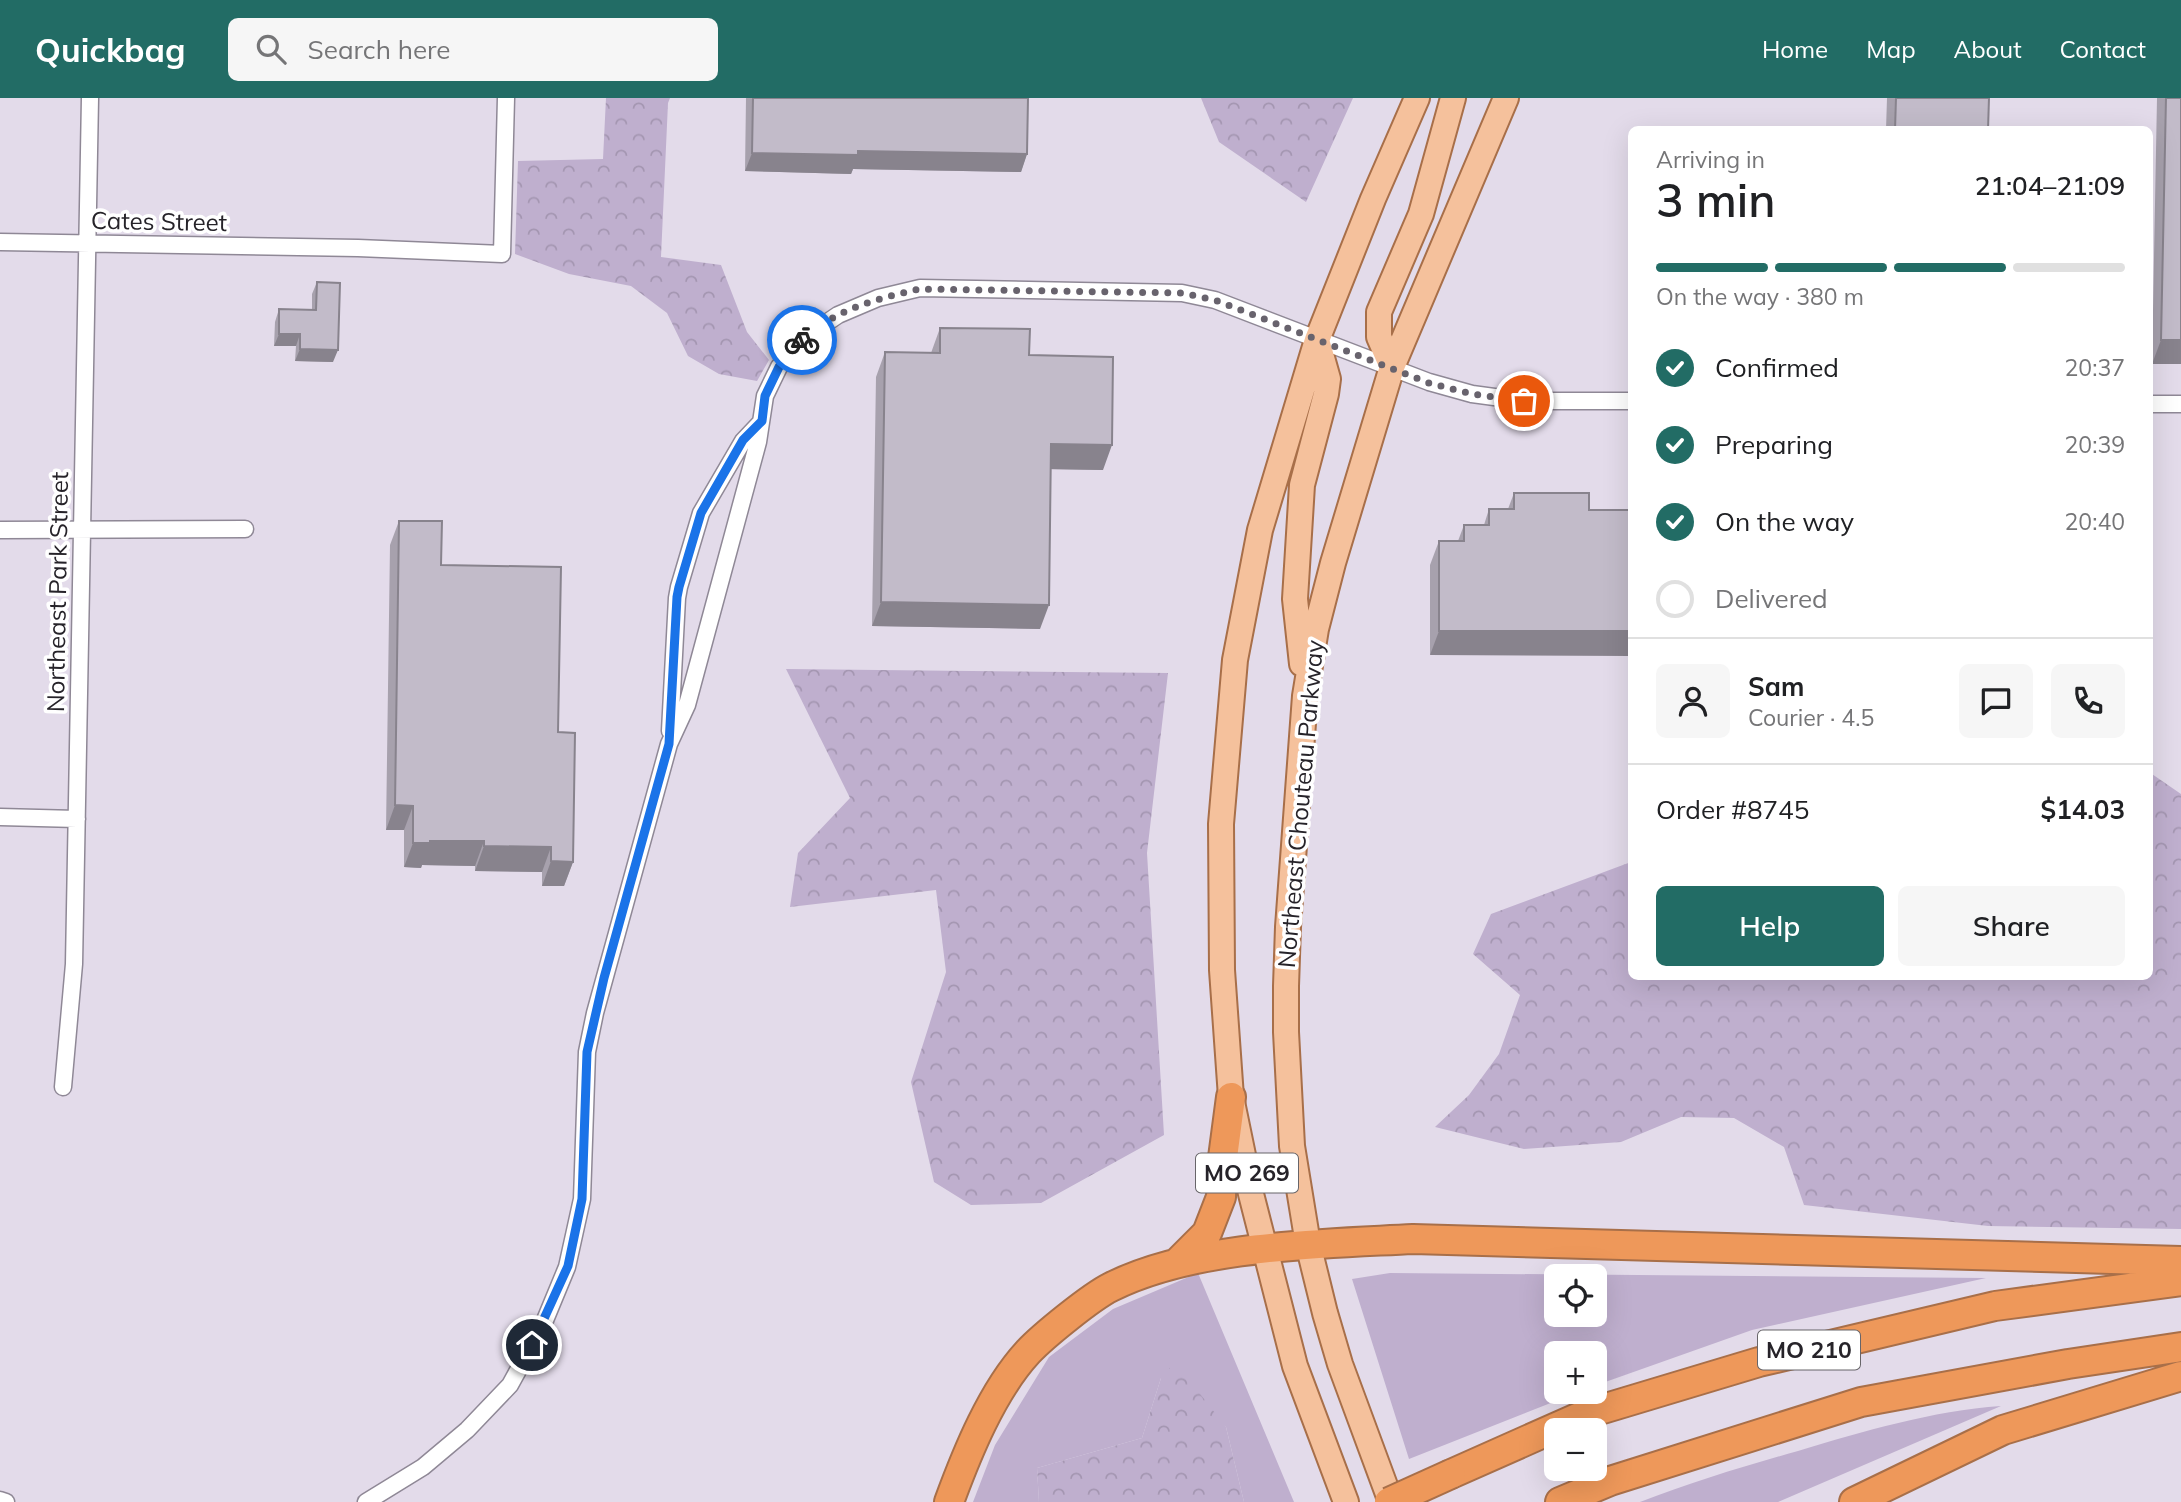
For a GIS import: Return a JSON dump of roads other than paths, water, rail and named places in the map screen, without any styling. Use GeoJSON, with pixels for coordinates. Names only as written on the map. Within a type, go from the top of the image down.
{"type":"FeatureCollection","features":[{"type":"Feature","properties":{"kind":"highway"},"geometry":{"type":"LineString","coordinates":[[1178,1262],[1207,1233],[1221,1197],[1222,1165],[1231,1097]]}},
{"type":"Feature","properties":{"kind":"highway"},"geometry":{"type":"LineString","coordinates":[[949,1502],[975,1438],[999,1393],[1027,1353],[1110,1287],[1178,1262],[1308,1244],[1413,1239],[2181,1261]]}},
{"type":"Feature","properties":{"kind":"highway","name":"MO 210"},"geometry":{"type":"LineString","coordinates":[[1390,1502],[1586,1414],[1759,1362],[1995,1307],[2181,1281]]}},
{"type":"Feature","properties":{"kind":"highway","name":"MO 210"},"geometry":{"type":"LineString","coordinates":[[1560,1502],[1611,1481],[1861,1402],[2068,1364],[2181,1347]]}},
{"type":"Feature","properties":{"kind":"highway"},"geometry":{"type":"LineString","coordinates":[[1854,1502],[2003,1430],[2181,1376]]}},
{"type":"Feature","properties":{"kind":"main road"},"geometry":{"type":"LineString","coordinates":[[1231,1097],[1222,970],[1221,824],[1235,660],[1260,530],[1317,340],[1417,98]]}},
{"type":"Feature","properties":{"kind":"main road"},"geometry":{"type":"LineString","coordinates":[[1392,366],[1380,337],[1380,312],[1421,214],[1453,98]]}},
{"type":"Feature","properties":{"kind":"main road","name":"Northeast Chouteau Parkway"},"geometry":{"type":"LineString","coordinates":[[1390,1502],[1340,1364],[1308,1244],[1292,1146],[1286,1032],[1288,927],[1305,696],[1316,629],[1333,564],[1392,366],[1506,98]]}},
{"type":"Feature","properties":{"kind":"main road"},"geometry":{"type":"LineString","coordinates":[[1305,696],[1295,599],[1302,485],[1328,379],[1317,340]]}},
{"type":"Feature","properties":{"kind":"main road","name":"MO 269"},"geometry":{"type":"LineString","coordinates":[[1231,1097],[1265,1249]]}},
{"type":"Feature","properties":{"kind":"main road"},"geometry":{"type":"LineString","coordinates":[[1265,1249],[1295,1366],[1346,1502]]}},
{"type":"Feature","properties":{"kind":"street","name":"Northeast Park Street"},"geometry":{"type":"LineString","coordinates":[[63,1087],[74,964],[90,98]]}},
{"type":"Feature","properties":{"kind":"street","name":"Cates Street"},"geometry":{"type":"LineString","coordinates":[[0,242],[317,247],[502,254],[506,98]]}},
{"type":"Feature","properties":{"kind":"street"},"geometry":{"type":"LineString","coordinates":[[366,1502],[424,1467],[467,1430],[510,1385],[543,1325],[568,1266],[582,1199],[587,1052],[604,978],[669,744],[687,705],[762,421],[765,396],[779,367],[804,338],[838,315],[878,298],[920,289],[1182,293],[1215,300],[1392,366],[1429,383],[1472,394],[1524,401],[1628,401]]}},
{"type":"Feature","properties":{"kind":"street"},"geometry":{"type":"LineString","coordinates":[[2153,404],[2181,404]]}},
{"type":"Feature","properties":{"kind":"street"},"geometry":{"type":"LineString","coordinates":[[669,744],[679,587],[701,513],[743,440],[762,421]]}},
{"type":"Feature","properties":{"kind":"street"},"geometry":{"type":"LineString","coordinates":[[0,530],[245,529]]}},
{"type":"Feature","properties":{"kind":"street"},"geometry":{"type":"LineString","coordinates":[[0,817],[77,819]]}},
{"type":"Feature","properties":{"kind":"street"},"geometry":{"type":"LineString","coordinates":[[0,1500],[6,1502]]}}]}
